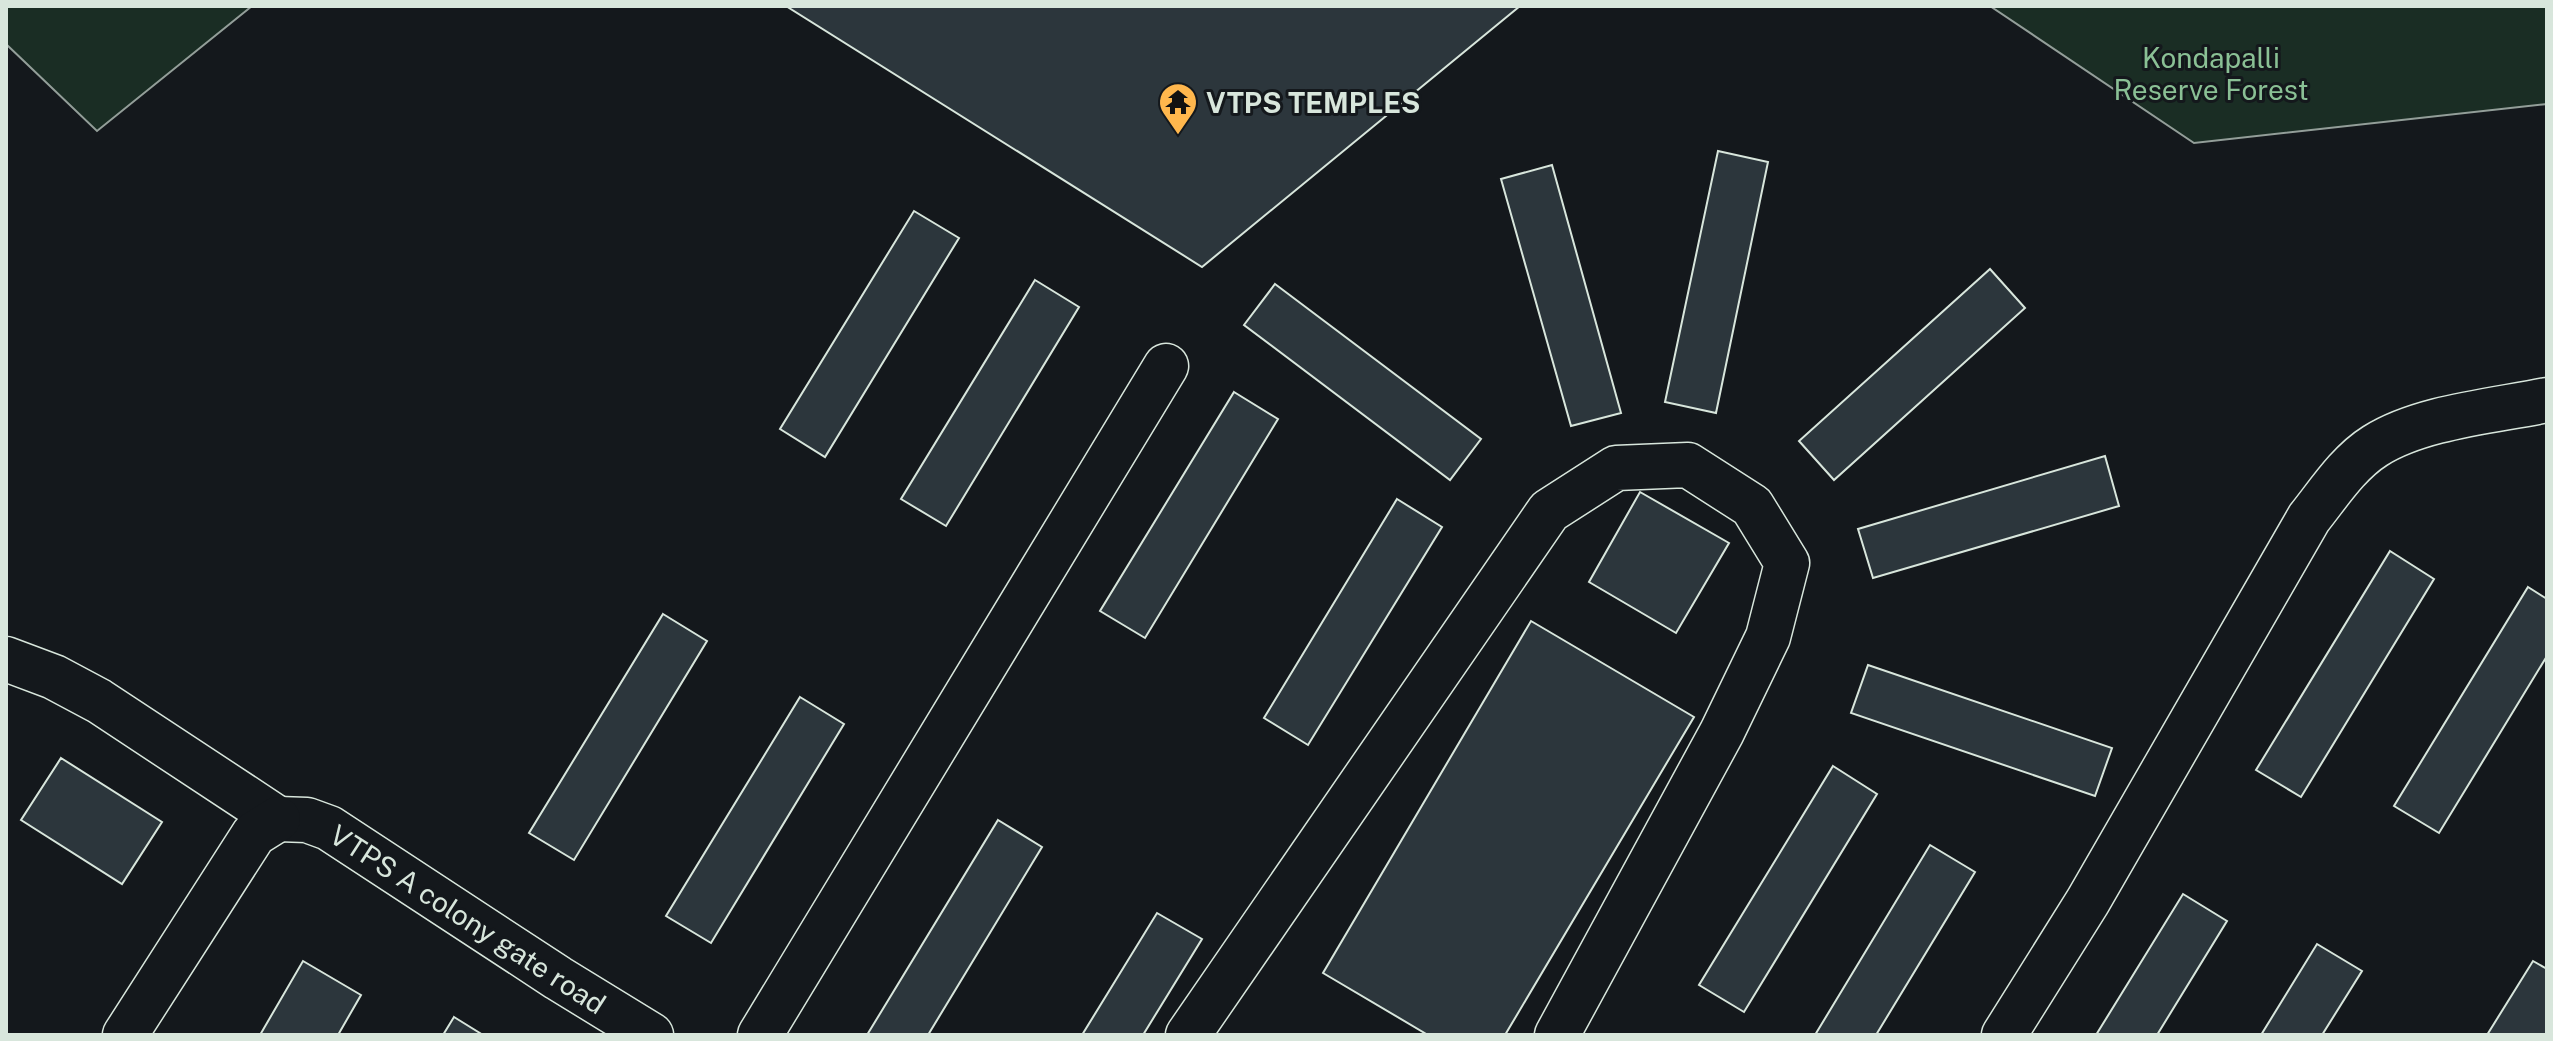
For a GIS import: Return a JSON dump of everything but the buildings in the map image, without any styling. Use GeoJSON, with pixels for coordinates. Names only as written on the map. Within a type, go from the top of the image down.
{"type":"FeatureCollection","features":[{"type":"Feature","properties":{"kind":"street"},"geometry":{"type":"LineString","coordinates":[[760,1035],[1166,366]]}},
{"type":"Feature","properties":{"kind":"street"},"geometry":{"type":"LineString","coordinates":[[2004,1035],[2088,901],[2309,518],[2349,467],[2375,446],[2417,425],[2547,400]]}},
{"type":"Feature","properties":{"kind":"street"},"geometry":{"type":"LineString","coordinates":[[1188,1035],[1549,511],[1616,468],[1688,465],[1752,506],[1787,563],[1768,637],[1722,732],[1557,1035]]}},
{"type":"Feature","properties":{"kind":"street"},"geometry":{"type":"LineString","coordinates":[[6,659],[54,677],[99,701],[278,819],[254,834],[125,1035]]}},
{"type":"Feature","properties":{"kind":"street","name":"VTPS A colony gate road"},"geometry":{"type":"LineString","coordinates":[[278,819],[307,820],[329,828],[651,1035]]}},
{"type":"Feature","properties":{"kind":"green space"},"geometry":{"type":"Polygon","coordinates":[[[6,6],[252,6],[97,131],[6,44],[6,6]]]}},
{"type":"Feature","properties":{"kind":"green space","name":"Kondapalli Reserve Forest"},"geometry":{"type":"Polygon","coordinates":[[[1990,6],[2547,6],[2547,104],[2194,143],[1990,6]]]}},
{"type":"Feature","properties":{"kind":"place","name":"VTPS TEMPLES"},"geometry":{"type":"Point","coordinates":[1178,136]}}]}
